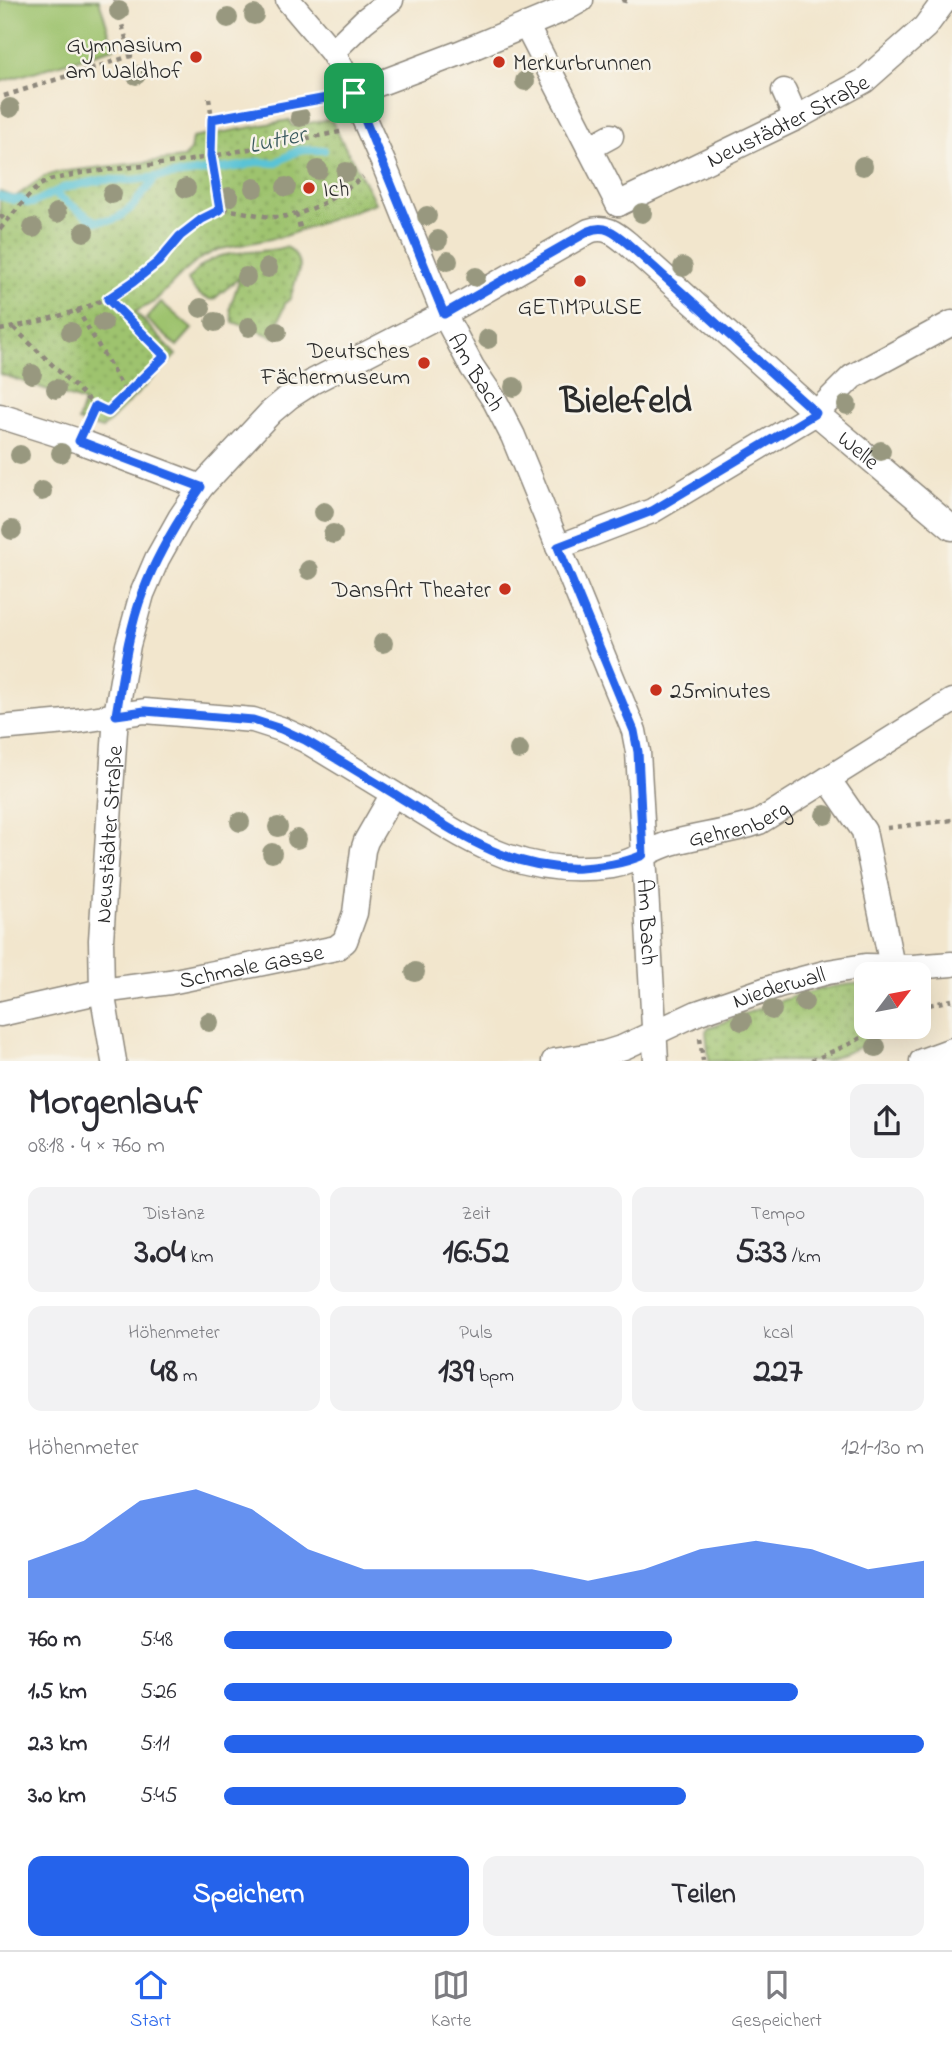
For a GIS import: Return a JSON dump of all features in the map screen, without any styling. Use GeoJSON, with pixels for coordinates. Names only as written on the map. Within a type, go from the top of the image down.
{"type":"FeatureCollection","features":[{"type":"Feature","properties":{"kind":"street","name":"Am Bach"},"geometry":{"type":"LineString","coordinates":[[288,0],[332,51],[354,93],[444,314],[504,417],[634,731],[638,752],[656,1061]]}},
{"type":"Feature","properties":{"kind":"street"},"geometry":{"type":"LineString","coordinates":[[332,51],[391,0]]}},
{"type":"Feature","properties":{"kind":"street"},"geometry":{"type":"LineString","coordinates":[[354,93],[457,54],[581,0]]}},
{"type":"Feature","properties":{"kind":"street","name":"Neustädter Straße"},"geometry":{"type":"LineString","coordinates":[[618,204],[796,118],[864,81],[925,27],[940,8]]}},
{"type":"Feature","properties":{"kind":"street"},"geometry":{"type":"LineString","coordinates":[[526,25],[618,204],[609,230]]}},
{"type":"Feature","properties":{"kind":"street"},"geometry":{"type":"LineString","coordinates":[[783,91],[796,118]]}},
{"type":"Feature","properties":{"kind":"street"},"geometry":{"type":"LineString","coordinates":[[589,148],[611,136]]}},
{"type":"Feature","properties":{"kind":"street","name":"Neustädter Straße"},"geometry":{"type":"LineString","coordinates":[[114,1061],[102,991],[101,940],[116,715],[128,645],[142,594],[174,528],[201,487],[271,412],[289,397],[314,381],[444,314],[589,231],[602,228],[609,230]]}},
{"type":"Feature","properties":{"kind":"street","name":"Welle"},"geometry":{"type":"LineString","coordinates":[[609,230],[627,243],[816,413],[952,528]]}},
{"type":"Feature","properties":{"kind":"street"},"geometry":{"type":"LineString","coordinates":[[558,547],[652,511],[816,413],[852,377],[952,323]]}},
{"type":"Feature","properties":{"kind":"street"},"geometry":{"type":"LineString","coordinates":[[0,416],[79,441],[201,487]]}},
{"type":"Feature","properties":{"kind":"street","name":"Gehrenberg"},"geometry":{"type":"LineString","coordinates":[[0,728],[145,711],[253,720],[305,740],[480,846],[513,860],[563,869],[613,865],[670,843],[759,822],[952,701]]}},
{"type":"Feature","properties":{"kind":"street"},"geometry":{"type":"LineString","coordinates":[[828,779],[864,831],[891,962]]}},
{"type":"Feature","properties":{"kind":"street","name":"Schmale Gasse"},"geometry":{"type":"LineString","coordinates":[[0,1014],[102,991],[170,982],[336,948],[345,942],[355,913],[363,849],[393,794]]}},
{"type":"Feature","properties":{"kind":"street","name":"Niederwall"},"geometry":{"type":"LineString","coordinates":[[931,966],[952,964]]}},
{"type":"Feature","properties":{"kind":"street","name":"Niederwall"},"geometry":{"type":"LineString","coordinates":[[554,1061],[606,1053],[697,1013],[779,985],[854,968]]}},
{"type":"Feature","properties":{"kind":"street"},"geometry":{"type":"LineString","coordinates":[[922,1061],[952,1050]]}},
{"type":"Feature","properties":{"kind":"path"},"geometry":{"type":"LineString","coordinates":[[4,96],[131,56],[115,0]]}},
{"type":"Feature","properties":{"kind":"path"},"geometry":{"type":"LineString","coordinates":[[622,0],[629,2]]}},
{"type":"Feature","properties":{"kind":"path"},"geometry":{"type":"LineString","coordinates":[[212,119],[354,93]]}},
{"type":"Feature","properties":{"kind":"path"},"geometry":{"type":"LineString","coordinates":[[209,98],[212,119],[211,156],[220,210]]}},
{"type":"Feature","properties":{"kind":"path"},"geometry":{"type":"LineString","coordinates":[[0,229],[32,192],[50,180],[81,173],[211,156],[369,126]]}},
{"type":"Feature","properties":{"kind":"path"},"geometry":{"type":"LineString","coordinates":[[0,330],[108,299],[158,262],[180,236],[202,219],[220,210],[274,217],[296,214],[341,193],[383,162]]}},
{"type":"Feature","properties":{"kind":"path"},"geometry":{"type":"LineString","coordinates":[[296,214],[301,231]]}},
{"type":"Feature","properties":{"kind":"path"},"geometry":{"type":"LineString","coordinates":[[0,215],[7,222]]}},
{"type":"Feature","properties":{"kind":"path"},"geometry":{"type":"LineString","coordinates":[[14,327],[95,406],[108,412],[165,356],[108,299]]}},
{"type":"Feature","properties":{"kind":"path"},"geometry":{"type":"LineString","coordinates":[[77,309],[127,394]]}},
{"type":"Feature","properties":{"kind":"path"},"geometry":{"type":"LineString","coordinates":[[79,441],[95,406]]}},
{"type":"Feature","properties":{"kind":"path"},"geometry":{"type":"LineString","coordinates":[[864,831],[952,820]]}},
{"type":"Feature","properties":{"kind":"path"},"geometry":{"type":"LineString","coordinates":[[931,1004],[952,1000]]}},
{"type":"Feature","properties":{"kind":"path"},"geometry":{"type":"LineString","coordinates":[[811,1061],[857,1040]]}},
{"type":"Feature","properties":{"kind":"green space"},"geometry":{"type":"Polygon","coordinates":[[[0,0],[99,0],[114,48],[0,82],[0,0]]]}},
{"type":"Feature","properties":{"kind":"green space"},"geometry":{"type":"Polygon","coordinates":[[[331,119],[375,203],[285,236],[217,250],[201,258],[154,302],[135,312],[176,355],[102,429],[78,421],[84,402],[0,374],[0,192],[15,197],[45,176],[59,172],[183,158],[190,151],[192,138],[290,120],[292,126],[331,119]]]}},
{"type":"Feature","properties":{"kind":"green space"},"geometry":{"type":"Polygon","coordinates":[[[285,247],[293,252],[300,266],[274,337],[233,322],[230,308],[240,277],[213,300],[198,293],[188,280],[210,260],[221,256],[285,247]]]}},
{"type":"Feature","properties":{"kind":"green space"},"geometry":{"type":"Polygon","coordinates":[[[161,302],[192,329],[177,346],[146,319],[161,302]]]}},
{"type":"Feature","properties":{"kind":"green space"},"geometry":{"type":"Polygon","coordinates":[[[854,984],[854,1040],[875,1040],[872,1042],[826,1061],[709,1061],[708,1028],[805,993],[854,984]]]}},
{"type":"Feature","properties":{"kind":"waterway","name":"Lutter"},"geometry":{"type":"LineString","coordinates":[[0,196],[33,203],[63,188],[102,180],[134,180],[256,162],[275,163],[299,150],[324,150]]}},
{"type":"Feature","properties":{"kind":"waterway","name":"Lutter"},"geometry":{"type":"LineString","coordinates":[[53,193],[95,221],[111,220],[132,207],[156,177]]}},
{"type":"Feature","properties":{"kind":"place","name":"Gymnasium am Waldhof"},"geometry":{"type":"Point","coordinates":[196,57]}},
{"type":"Feature","properties":{"kind":"place","name":"Merkurbrunnen"},"geometry":{"type":"Point","coordinates":[499,62]}},
{"type":"Feature","properties":{"kind":"place","name":"Ich"},"geometry":{"type":"Point","coordinates":[309,188]}},
{"type":"Feature","properties":{"kind":"place","name":"GETIMPULSE"},"geometry":{"type":"Point","coordinates":[580,281]}},
{"type":"Feature","properties":{"kind":"place","name":"Deutsches Fächermuseum"},"geometry":{"type":"Point","coordinates":[424,363]}},
{"type":"Feature","properties":{"kind":"place","name":"DansArt Theater"},"geometry":{"type":"Point","coordinates":[505,589]}},
{"type":"Feature","properties":{"kind":"place","name":"25minutes"},"geometry":{"type":"Point","coordinates":[656,690]}},
{"type":"Feature","properties":{"kind":"district","name":"Bielefeld"},"geometry":{"type":"Point","coordinates":[626,399]}},
{"type":"Feature","properties":{"kind":"route"},"geometry":{"type":"LineString","coordinates":[[354,93],[444,314],[589,231],[602,228],[627,243],[816,413],[652,511],[558,547],[634,731],[638,752],[643,855],[626,862],[563,869],[513,860],[451,830],[305,740],[253,720],[145,711],[116,715],[128,645],[142,594],[157,559],[201,487],[79,441],[95,406],[108,412],[165,356],[108,299],[158,262],[180,236],[202,219],[220,210],[211,156],[212,119],[354,93]]}}]}
